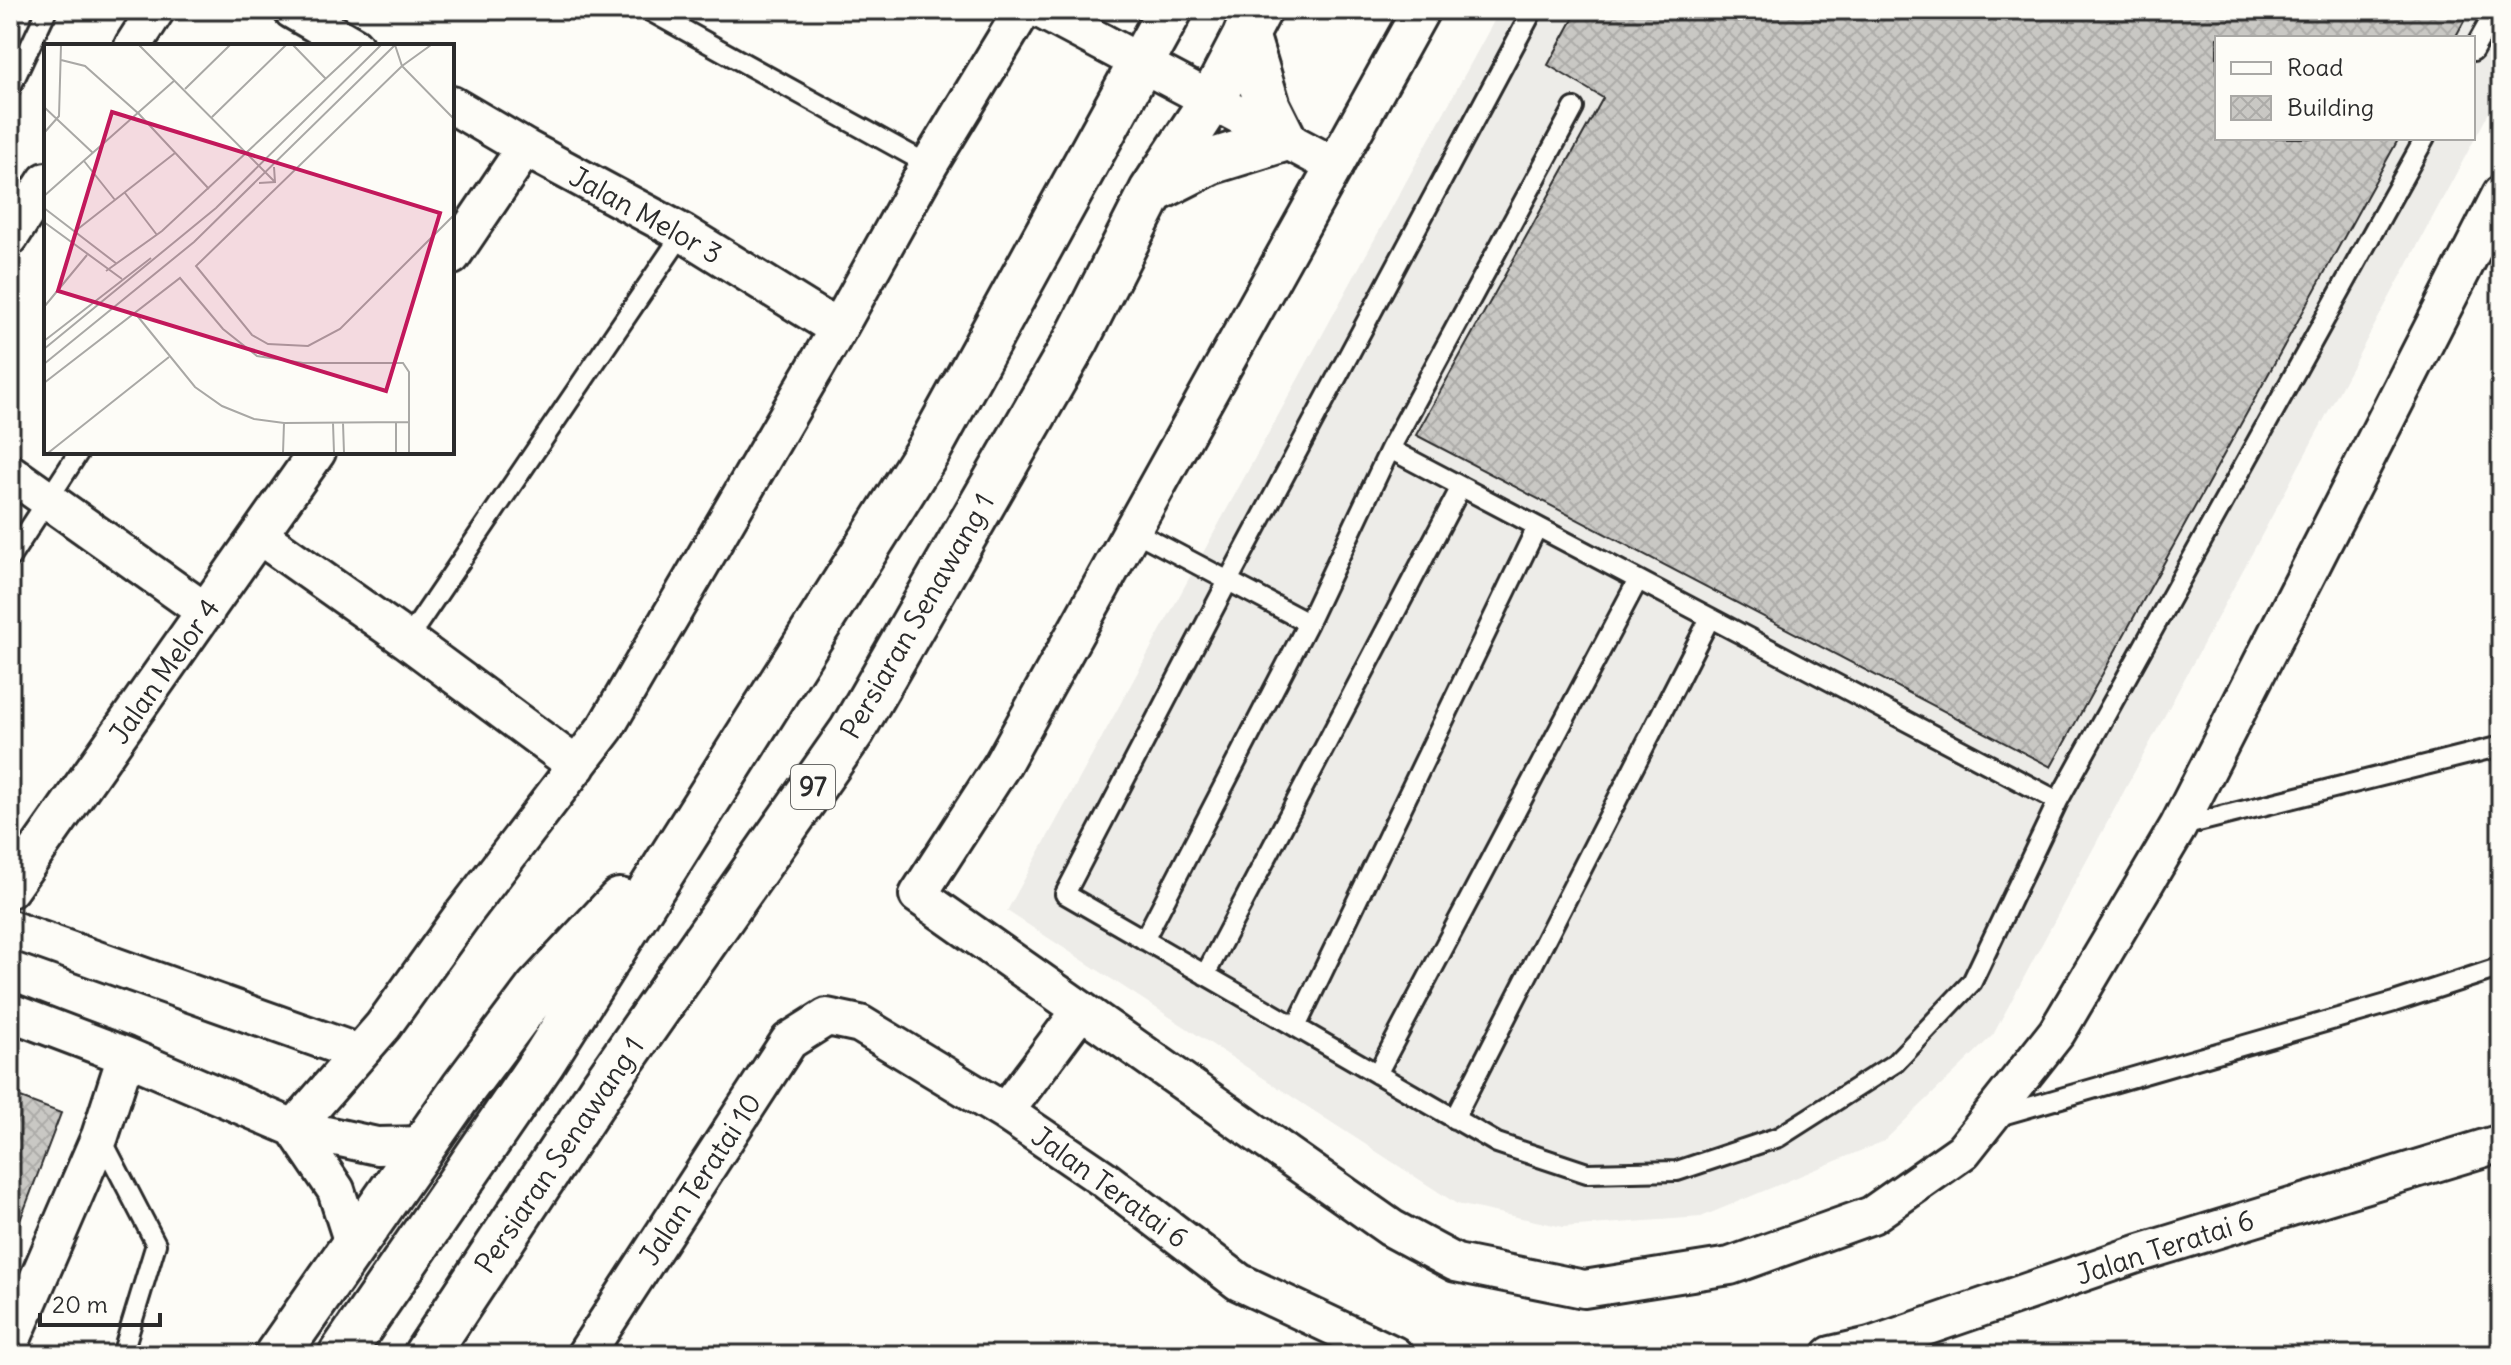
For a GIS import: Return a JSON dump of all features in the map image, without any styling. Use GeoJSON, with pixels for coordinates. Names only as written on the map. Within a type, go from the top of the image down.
{"type":"FeatureCollection","features":[{"type":"Feature","properties":{"kind":"main road"},"geometry":{"type":"LineString","coordinates":[[341,1355],[543,1061],[929,449],[1170,10]]}},
{"type":"Feature","properties":{"kind":"main road"},"geometry":{"type":"LineString","coordinates":[[1152,191],[1210,162],[1284,139],[1268,107],[1253,22]]}},
{"type":"Feature","properties":{"kind":"main road","name":"Persiaran Senawang 1"},"geometry":{"type":"LineString","coordinates":[[426,1355],[603,1087],[852,731],[1077,339],[1152,191],[1212,100],[1253,22]]}},
{"type":"Feature","properties":{"kind":"main road"},"geometry":{"type":"LineString","coordinates":[[277,1355],[353,1243],[538,989],[690,827]]}},
{"type":"Feature","properties":{"kind":"street"},"geometry":{"type":"LineString","coordinates":[[134,44],[156,10]]}},
{"type":"Feature","properties":{"kind":"street"},"geometry":{"type":"LineString","coordinates":[[292,10],[351,44]]}},
{"type":"Feature","properties":{"kind":"street"},"geometry":{"type":"LineString","coordinates":[[294,1128],[383,1026],[461,917],[606,727],[838,329],[929,165],[1023,10]]}},
{"type":"Feature","properties":{"kind":"street"},"geometry":{"type":"LineString","coordinates":[[1041,10],[1335,166]]}},
{"type":"Feature","properties":{"kind":"street"},"geometry":{"type":"LineString","coordinates":[[1421,10],[1002,765],[918,895],[1391,1228],[1456,1263],[1584,1289],[1730,1266],[1872,1215],[1963,1151],[2057,1032],[2178,827],[2496,214]]}},
{"type":"Feature","properties":{"kind":"street","name":"Jalan Melor 3"},"geometry":{"type":"LineString","coordinates":[[454,106],[683,233],[838,329]]}},
{"type":"Feature","properties":{"kind":"street"},"geometry":{"type":"LineString","coordinates":[[454,253],[525,148]]}},
{"type":"Feature","properties":{"kind":"street"},"geometry":{"type":"LineString","coordinates":[[10,237],[44,184]]}},
{"type":"Feature","properties":{"kind":"street","name":"Jalan Melor 4"},"geometry":{"type":"LineString","coordinates":[[10,889],[316,454]]}},
{"type":"Feature","properties":{"kind":"street"},"geometry":{"type":"LineString","coordinates":[[10,473],[206,612]]}},
{"type":"Feature","properties":{"kind":"street"},"geometry":{"type":"LineString","coordinates":[[260,536],[577,766]]}},
{"type":"Feature","properties":{"kind":"street"},"geometry":{"type":"LineString","coordinates":[[10,929],[359,1053]]}},
{"type":"Feature","properties":{"kind":"street"},"geometry":{"type":"LineString","coordinates":[[1005,1112],[1081,1010]]}},
{"type":"Feature","properties":{"kind":"street"},"geometry":{"type":"LineString","coordinates":[[10,1012],[126,1056],[294,1128],[377,1146],[424,1145]]}},
{"type":"Feature","properties":{"kind":"street","name":"Jalan Teratai 6"},"geometry":{"type":"LineString","coordinates":[[827,1017],[860,1024],[1005,1112],[1104,1179],[1239,1282],[1394,1355]]}},
{"type":"Feature","properties":{"kind":"street","name":"Jalan Teratai 10"},"geometry":{"type":"LineString","coordinates":[[586,1355],[789,1041],[827,1017]]}},
{"type":"Feature","properties":{"kind":"street"},"geometry":{"type":"LineString","coordinates":[[10,1344],[100,1136],[126,1056]]}},
{"type":"Feature","properties":{"kind":"street"},"geometry":{"type":"LineString","coordinates":[[294,1128],[336,1190],[353,1243]]}},
{"type":"Feature","properties":{"kind":"street","name":"Jalan Teratai 6"},"geometry":{"type":"LineString","coordinates":[[1831,1355],[1870,1346],[2140,1253],[2501,1143]]}},
{"type":"Feature","properties":{"kind":"lane"},"geometry":{"type":"LineString","coordinates":[[10,89],[47,10]]}},
{"type":"Feature","properties":{"kind":"lane"},"geometry":{"type":"LineString","coordinates":[[648,10],[929,165]]}},
{"type":"Feature","properties":{"kind":"lane"},"geometry":{"type":"LineString","coordinates":[[1533,10],[1065,894],[1497,1143],[1587,1173],[1677,1171],[1779,1137],[1895,1063],[1972,982],[2058,801],[2424,140]]}},
{"type":"Feature","properties":{"kind":"lane"},"geometry":{"type":"LineString","coordinates":[[2475,47],[2496,10]]}},
{"type":"Feature","properties":{"kind":"lane"},"geometry":{"type":"LineString","coordinates":[[1144,940],[1308,623],[1390,449],[1574,108]]}},
{"type":"Feature","properties":{"kind":"lane"},"geometry":{"type":"LineString","coordinates":[[407,640],[683,233]]}},
{"type":"Feature","properties":{"kind":"lane"},"geometry":{"type":"LineString","coordinates":[[1390,449],[2058,801]]}},
{"type":"Feature","properties":{"kind":"lane"},"geometry":{"type":"LineString","coordinates":[[10,558],[78,454]]}},
{"type":"Feature","properties":{"kind":"lane"},"geometry":{"type":"LineString","coordinates":[[1205,975],[1461,487]]}},
{"type":"Feature","properties":{"kind":"lane"},"geometry":{"type":"LineString","coordinates":[[1296,1027],[1537,527]]}},
{"type":"Feature","properties":{"kind":"lane"},"geometry":{"type":"LineString","coordinates":[[1132,530],[1308,623]]}},
{"type":"Feature","properties":{"kind":"lane"},"geometry":{"type":"LineString","coordinates":[[1377,1074],[1638,580]]}},
{"type":"Feature","properties":{"kind":"lane"},"geometry":{"type":"LineString","coordinates":[[1454,1119],[1710,618]]}},
{"type":"Feature","properties":{"kind":"lane"},"geometry":{"type":"LineString","coordinates":[[2178,827],[2501,746]]}},
{"type":"Feature","properties":{"kind":"lane"},"geometry":{"type":"LineString","coordinates":[[1989,1119],[2394,1002],[2501,967]]}},
{"type":"Feature","properties":{"kind":"lane"},"geometry":{"type":"LineString","coordinates":[[100,1136],[156,1244],[122,1355]]}},
{"type":"Feature","properties":{"kind":"shaded area"},"geometry":{"type":"Polygon","coordinates":[[[1500,10],[2501,10],[2501,90],[2475,138],[2475,36],[2215,36],[2215,140],[2474,140],[1993,1035],[1884,1141],[1701,1217],[1563,1227],[1457,1204],[1007,911],[1500,10]]]}},
{"type":"Feature","properties":{"kind":"building"},"geometry":{"type":"Polygon","coordinates":[[[1578,10],[2470,10],[2456,36],[2215,36],[2215,140],[2398,140],[2051,767],[1416,435],[1603,98],[1548,65],[1578,10]]]}},
{"type":"Feature","properties":{"kind":"building"},"geometry":{"type":"Polygon","coordinates":[[[10,1094],[61,1113],[10,1247],[10,1094]]]}}]}
